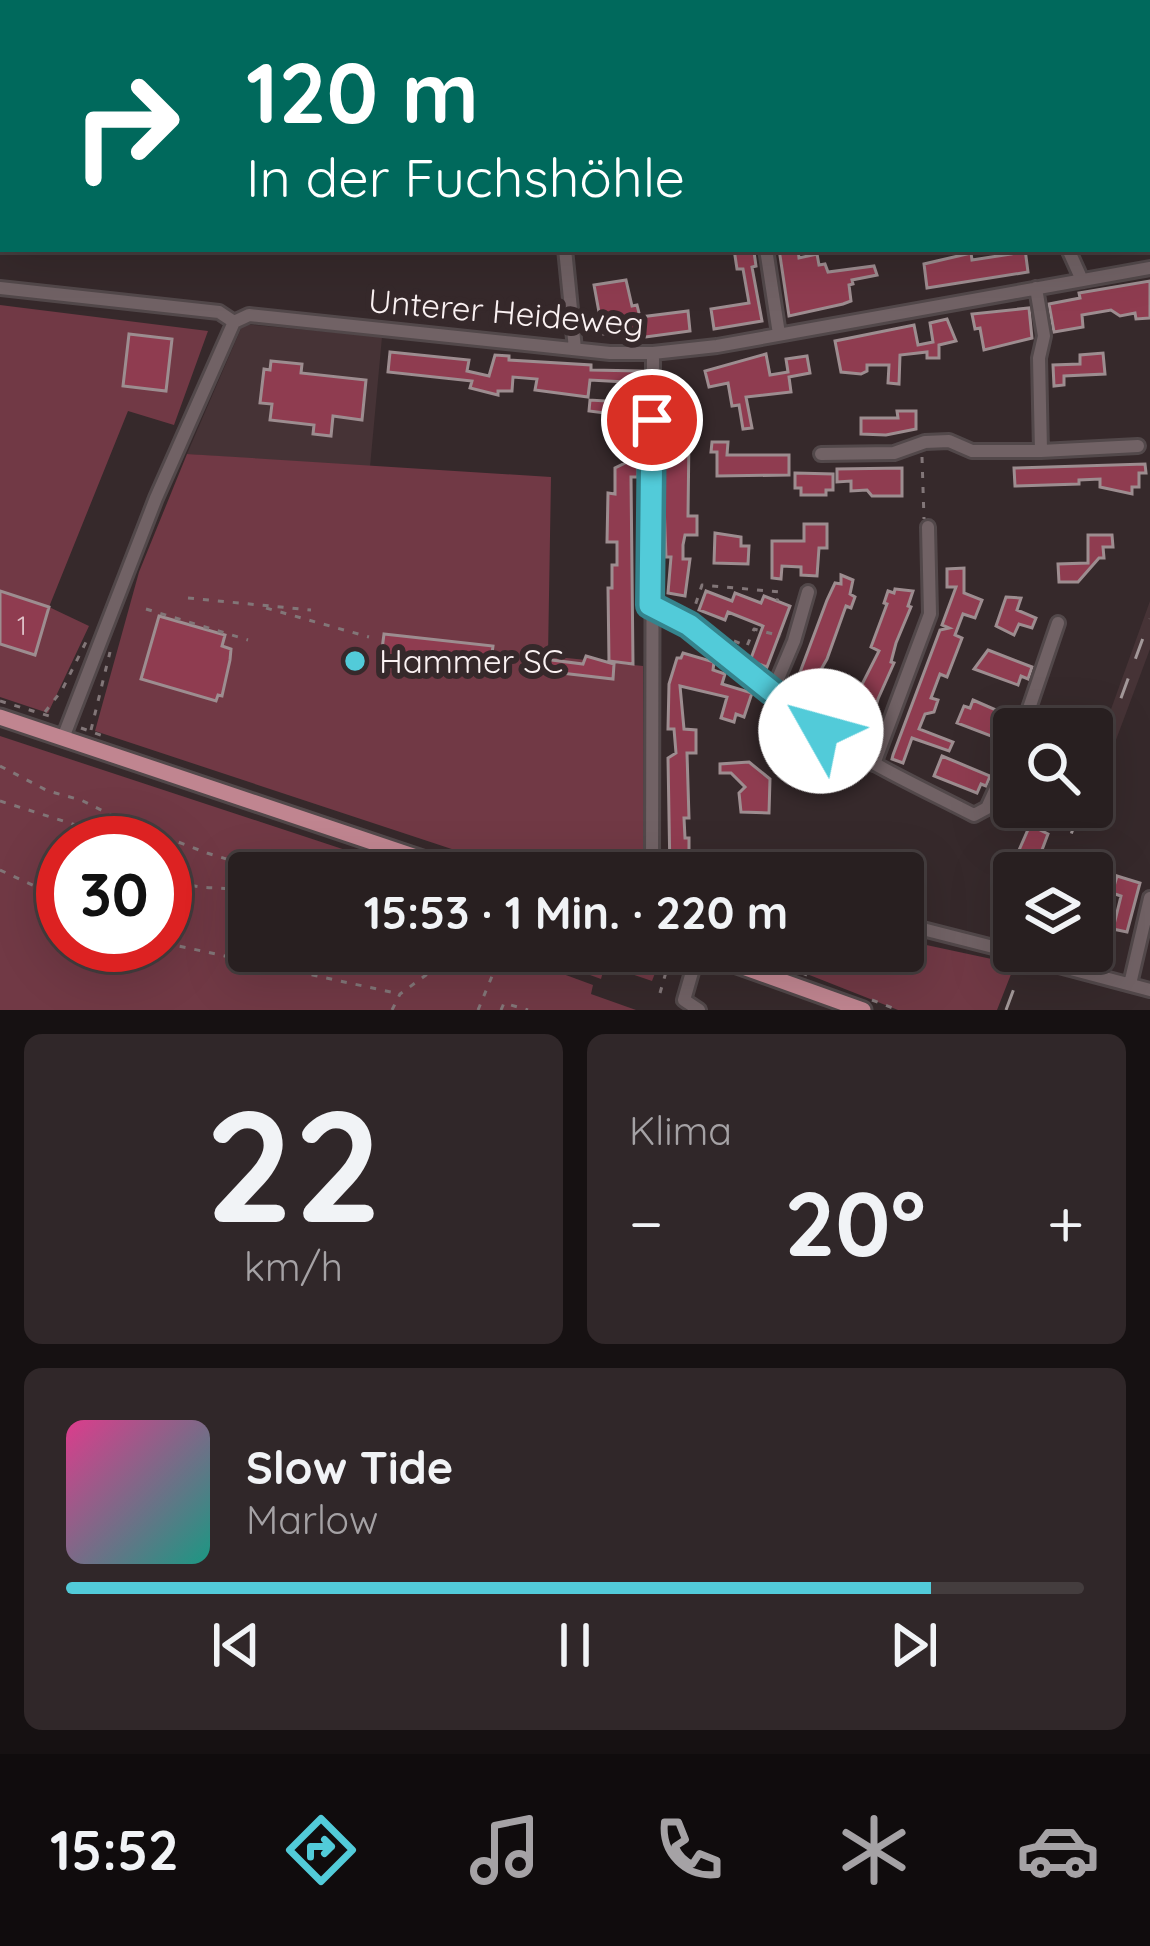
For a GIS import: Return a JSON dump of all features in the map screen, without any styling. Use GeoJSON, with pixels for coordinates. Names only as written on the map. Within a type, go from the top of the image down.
{"type":"FeatureCollection","features":[{"type":"Feature","properties":{"kind":"main road"},"geometry":{"type":"LineString","coordinates":[[0,717],[402,852]]}},
{"type":"Feature","properties":{"kind":"main road"},"geometry":{"type":"LineString","coordinates":[[756,972],[862,1010]]}},
{"type":"Feature","properties":{"kind":"street"},"geometry":{"type":"LineString","coordinates":[[565,252],[575,349]]}},
{"type":"Feature","properties":{"kind":"street"},"geometry":{"type":"LineString","coordinates":[[766,252],[778,334]]}},
{"type":"Feature","properties":{"kind":"street"},"geometry":{"type":"LineString","coordinates":[[1069,252],[1082,280]]}},
{"type":"Feature","properties":{"kind":"street","name":"Unterer Heideweg"},"geometry":{"type":"LineString","coordinates":[[0,288],[219,312],[234,322],[248,315],[653,353],[1150,268]]}},
{"type":"Feature","properties":{"kind":"street"},"geometry":{"type":"LineString","coordinates":[[1036,289],[1044,336],[1039,358],[1041,451]]}},
{"type":"Feature","properties":{"kind":"street"},"geometry":{"type":"LineString","coordinates":[[63,738],[156,498],[234,322]]}},
{"type":"Feature","properties":{"kind":"street"},"geometry":{"type":"LineString","coordinates":[[652,852],[653,353]]}},
{"type":"Feature","properties":{"kind":"street"},"geometry":{"type":"LineString","coordinates":[[821,454],[894,453],[921,443],[949,441],[973,452],[1138,446]]}},
{"type":"Feature","properties":{"kind":"street"},"geometry":{"type":"LineString","coordinates":[[874,764],[930,614],[928,527]]}},
{"type":"Feature","properties":{"kind":"street"},"geometry":{"type":"LineString","coordinates":[[772,693],[808,592]]}},
{"type":"Feature","properties":{"kind":"street"},"geometry":{"type":"LineString","coordinates":[[650,605],[689,625],[821,731],[874,764],[974,815],[987,808],[993,795]]}},
{"type":"Feature","properties":{"kind":"street"},"geometry":{"type":"LineString","coordinates":[[1029,708],[1058,623]]}},
{"type":"Feature","properties":{"kind":"street"},"geometry":{"type":"LineString","coordinates":[[1130,984],[1150,898]]}},
{"type":"Feature","properties":{"kind":"street"},"geometry":{"type":"LineString","coordinates":[[924,930],[993,947]]}},
{"type":"Feature","properties":{"kind":"street"},"geometry":{"type":"LineString","coordinates":[[692,972],[684,1000],[699,1010]]}},
{"type":"Feature","properties":{"kind":"street"},"geometry":{"type":"LineString","coordinates":[[1083,972],[1150,990]]}},
{"type":"Feature","properties":{"kind":"path"},"geometry":{"type":"LineString","coordinates":[[921,443],[923,518],[928,527]]}},
{"type":"Feature","properties":{"kind":"path"},"geometry":{"type":"LineString","coordinates":[[689,625],[703,585],[780,592],[777,601]]}},
{"type":"Feature","properties":{"kind":"path"},"geometry":{"type":"LineString","coordinates":[[720,596],[723,587]]}},
{"type":"Feature","properties":{"kind":"path"},"geometry":{"type":"LineString","coordinates":[[748,598],[750,589]]}},
{"type":"Feature","properties":{"kind":"path"},"geometry":{"type":"LineString","coordinates":[[188,598],[311,610]]}},
{"type":"Feature","properties":{"kind":"path"},"geometry":{"type":"LineString","coordinates":[[258,605],[369,637]]}},
{"type":"Feature","properties":{"kind":"path"},"geometry":{"type":"LineString","coordinates":[[146,609],[248,640]]}},
{"type":"Feature","properties":{"kind":"path"},"geometry":{"type":"LineString","coordinates":[[734,640],[747,646],[754,629],[763,629],[794,641]]}},
{"type":"Feature","properties":{"kind":"path"},"geometry":{"type":"LineString","coordinates":[[91,731],[115,637]]}},
{"type":"Feature","properties":{"kind":"path"},"geometry":{"type":"LineString","coordinates":[[0,766],[48,791],[228,859]]}},
{"type":"Feature","properties":{"kind":"path"},"geometry":{"type":"LineString","coordinates":[[0,801],[47,816]]}},
{"type":"Feature","properties":{"kind":"path"},"geometry":{"type":"LineString","coordinates":[[0,870],[36,887]]}},
{"type":"Feature","properties":{"kind":"path"},"geometry":{"type":"LineString","coordinates":[[192,889],[228,887]]}},
{"type":"Feature","properties":{"kind":"path"},"geometry":{"type":"LineString","coordinates":[[192,950],[400,994]]}},
{"type":"Feature","properties":{"kind":"path"},"geometry":{"type":"LineString","coordinates":[[392,1010],[400,994],[430,972]]}},
{"type":"Feature","properties":{"kind":"path"},"geometry":{"type":"LineString","coordinates":[[478,1010],[494,972]]}},
{"type":"Feature","properties":{"kind":"path"},"geometry":{"type":"LineString","coordinates":[[592,972],[598,974]]}},
{"type":"Feature","properties":{"kind":"path"},"geometry":{"type":"LineString","coordinates":[[660,992],[666,972]]}},
{"type":"Feature","properties":{"kind":"path"},"geometry":{"type":"LineString","coordinates":[[501,1010],[505,1004],[529,1010]]}},
{"type":"Feature","properties":{"kind":"shaded area"},"geometry":{"type":"Polygon","coordinates":[[[0,305],[208,331],[174,425],[128,411],[49,607],[89,626],[48,713],[0,697],[0,305]]]}},
{"type":"Feature","properties":{"kind":"shaded area"},"geometry":{"type":"Polygon","coordinates":[[[243,324],[382,337],[370,467],[187,454],[243,324]]]}},
{"type":"Feature","properties":{"kind":"shaded area","name":"Hammer SC"},"geometry":{"type":"Polygon","coordinates":[[[187,454],[551,477],[548,656],[643,666],[644,852],[461,852],[95,731],[139,572],[187,454]]]}},
{"type":"Feature","properties":{"kind":"shaded area"},"geometry":{"type":"Polygon","coordinates":[[[1150,601],[1150,649],[1113,748],[1111,708],[1150,601]]]}},
{"type":"Feature","properties":{"kind":"shaded area"},"geometry":{"type":"Polygon","coordinates":[[[0,736],[351,852],[228,852],[228,972],[558,972],[593,985],[591,994],[636,1010],[0,1010],[0,736]]]}},
{"type":"Feature","properties":{"kind":"shaded area"},"geometry":{"type":"Polygon","coordinates":[[[924,944],[993,959],[993,972],[1012,972],[997,1010],[898,1010],[802,972],[924,972],[924,944]]]}},
{"type":"Feature","properties":{"kind":"shaded area"},"geometry":{"type":"Polygon","coordinates":[[[626,972],[655,972],[652,981],[626,972]]]}},
{"type":"Feature","properties":{"kind":"building"},"geometry":{"type":"Polygon","coordinates":[[[734,252],[754,252],[762,321],[714,329],[711,309],[749,303],[743,269],[737,269],[734,252]]]}},
{"type":"Feature","properties":{"kind":"building"},"geometry":{"type":"Polygon","coordinates":[[[779,252],[798,252],[799,258],[817,254],[819,265],[825,264],[828,272],[874,266],[877,275],[852,280],[851,301],[789,316],[779,252]]]}},
{"type":"Feature","properties":{"kind":"building"},"geometry":{"type":"Polygon","coordinates":[[[1025,252],[1028,272],[927,288],[924,264],[971,253],[972,260],[1025,252]]]}},
{"type":"Feature","properties":{"kind":"building"},"geometry":{"type":"Polygon","coordinates":[[[626,280],[640,317],[688,311],[690,331],[638,338],[603,334],[594,285],[626,280]]]}},
{"type":"Feature","properties":{"kind":"building"},"geometry":{"type":"Polygon","coordinates":[[[1150,281],[1150,318],[1136,319],[1135,313],[1120,316],[1111,310],[1082,315],[1083,327],[1054,332],[1049,304],[1080,298],[1079,293],[1150,281]]]}},
{"type":"Feature","properties":{"kind":"building"},"geometry":{"type":"Polygon","coordinates":[[[1029,308],[1032,338],[984,350],[972,314],[1029,308]]]}},
{"type":"Feature","properties":{"kind":"building"},"geometry":{"type":"Polygon","coordinates":[[[947,319],[956,341],[939,345],[939,358],[927,358],[927,352],[900,355],[899,384],[888,383],[889,365],[867,365],[861,374],[841,372],[835,341],[914,325],[918,345],[933,342],[930,323],[947,319]]]}},
{"type":"Feature","properties":{"kind":"building"},"geometry":{"type":"Polygon","coordinates":[[[129,334],[172,339],[166,391],[123,386],[129,334]]]}},
{"type":"Feature","properties":{"kind":"building"},"geometry":{"type":"Polygon","coordinates":[[[390,352],[469,360],[467,371],[489,376],[495,355],[591,365],[591,370],[641,371],[633,434],[617,433],[618,418],[612,418],[613,414],[589,411],[590,400],[622,402],[625,382],[590,380],[588,397],[535,390],[537,379],[513,377],[512,391],[498,391],[498,395],[470,388],[472,381],[388,372],[390,352]]]}},
{"type":"Feature","properties":{"kind":"building"},"geometry":{"type":"Polygon","coordinates":[[[1103,353],[1105,374],[1064,376],[1064,385],[1054,386],[1053,365],[1080,364],[1080,355],[1103,353]]]}},
{"type":"Feature","properties":{"kind":"building"},"geometry":{"type":"Polygon","coordinates":[[[766,354],[770,375],[788,372],[786,359],[807,356],[810,373],[789,377],[791,392],[746,397],[752,428],[743,429],[739,405],[732,406],[728,383],[709,387],[705,371],[766,354]]]}},
{"type":"Feature","properties":{"kind":"building"},"geometry":{"type":"Polygon","coordinates":[[[271,361],[302,364],[301,373],[366,380],[362,420],[333,416],[331,436],[313,434],[314,425],[270,420],[272,404],[260,403],[264,369],[270,370],[271,361]]]}},
{"type":"Feature","properties":{"kind":"building"},"geometry":{"type":"Polygon","coordinates":[[[665,390],[686,390],[682,436],[689,436],[688,516],[697,516],[697,535],[685,535],[683,545],[683,559],[690,559],[685,596],[668,593],[671,557],[666,557],[664,436],[670,408],[665,407],[665,390]]]}},
{"type":"Feature","properties":{"kind":"building"},"geometry":{"type":"Polygon","coordinates":[[[897,411],[916,411],[916,429],[861,434],[861,418],[898,418],[897,411]]]}},
{"type":"Feature","properties":{"kind":"building"},"geometry":{"type":"Polygon","coordinates":[[[712,442],[728,442],[727,455],[789,455],[789,475],[717,476],[712,442]]]}},
{"type":"Feature","properties":{"kind":"building"},"geometry":{"type":"Polygon","coordinates":[[[625,445],[635,445],[634,463],[638,463],[638,477],[631,477],[633,664],[609,661],[608,588],[612,588],[612,565],[617,565],[617,542],[607,542],[608,493],[615,494],[615,468],[625,463],[625,445]]]}},
{"type":"Feature","properties":{"kind":"building"},"geometry":{"type":"Polygon","coordinates":[[[1145,464],[1146,473],[1139,473],[1139,487],[1132,487],[1132,494],[1100,487],[1100,479],[1015,486],[1014,468],[1145,464]]]}},
{"type":"Feature","properties":{"kind":"building"},"geometry":{"type":"Polygon","coordinates":[[[902,468],[902,496],[872,496],[867,490],[851,491],[851,481],[837,482],[837,469],[902,468]]]}},
{"type":"Feature","properties":{"kind":"building"},"geometry":{"type":"Polygon","coordinates":[[[795,473],[833,474],[833,490],[826,490],[826,495],[801,495],[801,488],[795,488],[795,473]]]}},
{"type":"Feature","properties":{"kind":"building"},"geometry":{"type":"Polygon","coordinates":[[[804,524],[827,524],[827,548],[819,548],[817,576],[801,575],[801,567],[782,566],[781,579],[772,578],[772,541],[804,541],[804,524]]]}},
{"type":"Feature","properties":{"kind":"building"},"geometry":{"type":"Polygon","coordinates":[[[715,533],[741,537],[741,546],[749,546],[748,564],[714,563],[715,533]]]}},
{"type":"Feature","properties":{"kind":"building"},"geometry":{"type":"Polygon","coordinates":[[[1088,535],[1112,535],[1113,547],[1103,547],[1104,558],[1078,582],[1059,582],[1058,564],[1088,563],[1088,535]]]}},
{"type":"Feature","properties":{"kind":"building"},"geometry":{"type":"Polygon","coordinates":[[[964,568],[964,593],[982,600],[975,618],[963,614],[955,635],[962,638],[947,677],[940,674],[931,698],[938,700],[934,712],[925,714],[919,729],[953,742],[949,751],[912,738],[903,763],[892,759],[893,755],[940,630],[949,628],[942,625],[956,587],[947,587],[947,569],[964,568]]]}},
{"type":"Feature","properties":{"kind":"building"},"geometry":{"type":"Polygon","coordinates":[[[841,575],[853,580],[850,594],[855,597],[851,608],[846,606],[815,680],[813,691],[830,698],[826,708],[793,691],[841,575]]]}},
{"type":"Feature","properties":{"kind":"building"},"geometry":{"type":"Polygon","coordinates":[[[0,591],[49,607],[35,655],[0,644],[0,591]]]}},
{"type":"Feature","properties":{"kind":"building"},"geometry":{"type":"Polygon","coordinates":[[[706,591],[732,601],[735,593],[761,603],[764,596],[790,606],[767,667],[750,661],[763,626],[728,612],[725,620],[699,610],[706,591]]]}},
{"type":"Feature","properties":{"kind":"building"},"geometry":{"type":"Polygon","coordinates":[[[888,591],[913,591],[911,607],[878,699],[870,741],[828,717],[832,707],[855,715],[854,700],[879,651],[871,647],[884,603],[888,591]]]}},
{"type":"Feature","properties":{"kind":"building"},"geometry":{"type":"Polygon","coordinates":[[[1006,597],[1021,598],[1017,610],[1036,618],[1032,628],[1019,624],[1014,635],[996,626],[1006,597]]]}},
{"type":"Feature","properties":{"kind":"building"},"geometry":{"type":"Polygon","coordinates":[[[159,616],[225,635],[222,646],[231,649],[230,660],[222,696],[216,701],[141,679],[159,616]]]}},
{"type":"Feature","properties":{"kind":"building"},"geometry":{"type":"Polygon","coordinates":[[[384,634],[493,646],[490,668],[381,657],[384,634]]]}},
{"type":"Feature","properties":{"kind":"building"},"geometry":{"type":"Polygon","coordinates":[[[988,650],[1032,667],[1028,679],[1021,676],[1018,685],[974,669],[988,650]]]}},
{"type":"Feature","properties":{"kind":"building"},"geometry":{"type":"Polygon","coordinates":[[[683,653],[714,662],[713,670],[725,674],[722,684],[752,693],[744,717],[736,714],[734,722],[721,718],[727,697],[680,686],[684,729],[696,730],[696,753],[687,753],[689,818],[684,818],[689,852],[670,852],[668,758],[676,753],[674,729],[668,729],[669,684],[677,658],[683,653]]]}},
{"type":"Feature","properties":{"kind":"building"},"geometry":{"type":"Polygon","coordinates":[[[586,656],[614,664],[613,679],[535,670],[536,658],[583,664],[586,656]]]}},
{"type":"Feature","properties":{"kind":"building"},"geometry":{"type":"Polygon","coordinates":[[[973,700],[993,709],[993,737],[957,723],[964,706],[970,708],[973,700]]]}},
{"type":"Feature","properties":{"kind":"building"},"geometry":{"type":"Polygon","coordinates":[[[942,756],[990,776],[986,786],[981,784],[977,793],[934,776],[942,756]]]}},
{"type":"Feature","properties":{"kind":"building"},"geometry":{"type":"Polygon","coordinates":[[[749,762],[770,779],[769,813],[741,812],[739,793],[745,787],[731,773],[720,773],[720,764],[749,762]]]}},
{"type":"Feature","properties":{"kind":"building"},"geometry":{"type":"Polygon","coordinates":[[[1029,828],[1048,834],[1041,852],[1018,852],[1029,828]]]}},
{"type":"Feature","properties":{"kind":"building"},"geometry":{"type":"Polygon","coordinates":[[[1117,876],[1140,883],[1127,932],[1113,929],[1121,896],[1113,890],[1117,876]]]}},
{"type":"Feature","properties":{"kind":"railway"},"geometry":{"type":"LineString","coordinates":[[1113,720],[1150,619]]}},
{"type":"Feature","properties":{"kind":"railway"},"geometry":{"type":"LineString","coordinates":[[1065,852],[1073,828]]}},
{"type":"Feature","properties":{"kind":"railway"},"geometry":{"type":"LineString","coordinates":[[1006,1010],[1020,972]]}},
{"type":"Feature","properties":{"kind":"place","name":"Hammer SC"},"geometry":{"type":"Point","coordinates":[355,661]}},
{"type":"Feature","properties":{"kind":"route"},"geometry":{"type":"LineString","coordinates":[[652,420],[650,605],[689,625],[821,731]]}}]}
